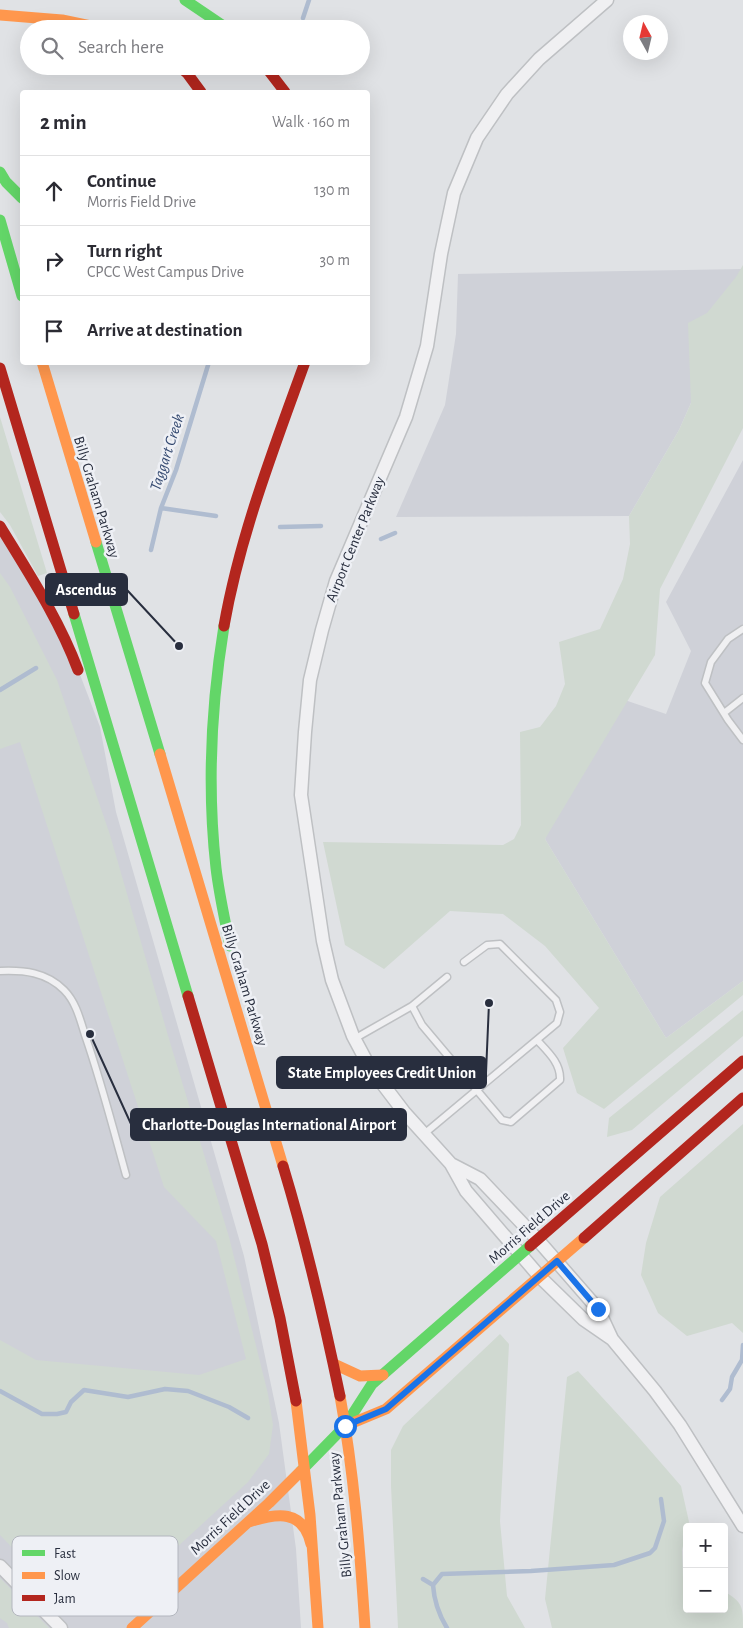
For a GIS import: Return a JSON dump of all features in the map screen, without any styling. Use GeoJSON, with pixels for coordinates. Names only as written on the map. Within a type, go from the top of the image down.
{"type":"FeatureCollection","features":[{"type":"Feature","properties":{"kind":"main road"},"geometry":{"type":"LineString","coordinates":[[185,0],[216,20]]}},
{"type":"Feature","properties":{"kind":"main road"},"geometry":{"type":"LineString","coordinates":[[0,15],[62,20]]}},
{"type":"Feature","properties":{"kind":"main road"},"geometry":{"type":"LineString","coordinates":[[188,75],[199,90]]}},
{"type":"Feature","properties":{"kind":"main road"},"geometry":{"type":"LineString","coordinates":[[272,75],[283,90]]}},
{"type":"Feature","properties":{"kind":"main road"},"geometry":{"type":"LineString","coordinates":[[0,172],[6,182],[20,196]]}},
{"type":"Feature","properties":{"kind":"main road"},"geometry":{"type":"LineString","coordinates":[[0,220],[20,289]]}},
{"type":"Feature","properties":{"kind":"main road","name":"Billy Graham Parkway"},"geometry":{"type":"LineString","coordinates":[[43,365],[295,1205],[334,1364],[345,1426],[360,1554],[365,1628]]}},
{"type":"Feature","properties":{"kind":"main road"},"geometry":{"type":"LineString","coordinates":[[250,1055],[216,869],[211,800],[211,741],[214,693],[221,639],[231,589],[243,544],[304,365]]}},
{"type":"Feature","properties":{"kind":"main road","name":"Billy Graham Parkway"},"geometry":{"type":"LineString","coordinates":[[0,368],[262,1244],[295,1390],[312,1546],[318,1628]]}},
{"type":"Feature","properties":{"kind":"main road"},"geometry":{"type":"LineString","coordinates":[[0,526],[31,576],[71,651],[133,817]]}},
{"type":"Feature","properties":{"kind":"main road","name":"Morris Field Drive"},"geometry":{"type":"LineString","coordinates":[[178,1586],[248,1522],[345,1426],[372,1384],[743,1061]]}},
{"type":"Feature","properties":{"kind":"main road","name":"Morris Field Drive"},"geometry":{"type":"LineString","coordinates":[[345,1426],[386,1409],[540,1277],[743,1098]]}},
{"type":"Feature","properties":{"kind":"main road"},"geometry":{"type":"LineString","coordinates":[[334,1364],[360,1376],[383,1374]]}},
{"type":"Feature","properties":{"kind":"main road"},"geometry":{"type":"LineString","coordinates":[[248,1522],[269,1516],[286,1515],[299,1521],[306,1528],[312,1546]]}},
{"type":"Feature","properties":{"kind":"main road","name":"Morris Field Drive"},"geometry":{"type":"LineString","coordinates":[[132,1628],[145,1616]]}},
{"type":"Feature","properties":{"kind":"street","name":"Airport Center Parkway"},"geometry":{"type":"LineString","coordinates":[[607,0],[539,59],[507,94],[477,138],[454,193],[441,254],[427,346],[406,417],[336,581],[322,630],[310,680],[301,795],[323,941],[332,980],[354,1039],[368,1066],[404,1112],[451,1164],[466,1191],[540,1277],[582,1320],[612,1339]]}},
{"type":"Feature","properties":{"kind":"street","name":"Airport Center Parkway"},"geometry":{"type":"LineString","coordinates":[[451,1164],[480,1179],[537,1239],[598,1309],[612,1339]]}},
{"type":"Feature","properties":{"kind":"street"},"geometry":{"type":"LineString","coordinates":[[612,1339],[656,1391],[680,1425],[743,1526]]}},
{"type":"Feature","properties":{"kind":"street"},"geometry":{"type":"LineString","coordinates":[[0,1566],[12,1578]]}},
{"type":"Feature","properties":{"kind":"street"},"geometry":{"type":"LineString","coordinates":[[49,1616],[61,1628]]}},
{"type":"Feature","properties":{"kind":"lane"},"geometry":{"type":"LineString","coordinates":[[743,629],[728,639],[711,662],[706,683],[743,740]]}},
{"type":"Feature","properties":{"kind":"lane"},"geometry":{"type":"LineString","coordinates":[[724,713],[743,698]]}},
{"type":"Feature","properties":{"kind":"lane"},"geometry":{"type":"LineString","coordinates":[[424,1134],[557,1023],[560,1012],[556,1000],[500,944],[487,945],[464,962]]}},
{"type":"Feature","properties":{"kind":"lane"},"geometry":{"type":"LineString","coordinates":[[0,970],[38,973],[52,980],[65,990],[74,1003],[92,1055],[126,1175]]}},
{"type":"Feature","properties":{"kind":"lane"},"geometry":{"type":"LineString","coordinates":[[354,1039],[412,1006],[448,977]]}},
{"type":"Feature","properties":{"kind":"lane"},"geometry":{"type":"LineString","coordinates":[[412,1006],[422,1025],[502,1120],[511,1122],[560,1080],[561,1073],[558,1064],[537,1040]]}},
{"type":"Feature","properties":{"kind":"shaded area"},"geometry":{"type":"Polygon","coordinates":[[[743,265],[743,428],[660,589],[655,655],[545,839],[666,1038],[743,981],[743,995],[604,1109],[577,1093],[563,1048],[599,1008],[545,946],[503,914],[450,911],[384,969],[345,945],[323,842],[503,845],[514,839],[521,825],[520,732],[540,727],[556,706],[565,684],[559,642],[600,629],[623,579],[630,544],[629,516],[679,430],[691,403],[688,323],[707,313],[736,277],[743,265]]]}},
{"type":"Feature","properties":{"kind":"shaded area"},"geometry":{"type":"Polygon","coordinates":[[[743,269],[743,285],[679,430],[629,516],[396,517],[445,405],[456,334],[458,274],[743,269]]]}},
{"type":"Feature","properties":{"kind":"shaded area"},"geometry":{"type":"Polygon","coordinates":[[[0,417],[47,573],[38,576],[10,525],[0,512],[0,417]]]}},
{"type":"Feature","properties":{"kind":"shaded area"},"geometry":{"type":"Polygon","coordinates":[[[743,460],[743,981],[666,1038],[545,839],[604,693],[666,714],[691,651],[666,602],[743,460]]]}},
{"type":"Feature","properties":{"kind":"shaded area"},"geometry":{"type":"Polygon","coordinates":[[[0,526],[71,651],[100,727],[116,812],[244,1256],[279,1423],[296,1549],[301,1628],[0,1628],[0,526]]]}},
{"type":"Feature","properties":{"kind":"shaded area"},"geometry":{"type":"Polygon","coordinates":[[[0,573],[10,587],[57,680],[110,835],[229,1237],[268,1394],[273,1425],[269,1454],[248,1482],[178,1546],[178,1536],[12,1536],[12,1547],[0,1535],[0,1340],[36,1360],[199,1375],[246,1359],[216,1241],[164,1187],[20,742],[0,749],[0,573]]]}},
{"type":"Feature","properties":{"kind":"shaded area"},"geometry":{"type":"Polygon","coordinates":[[[743,1010],[743,1036],[632,1130],[607,1137],[609,1118],[743,1010]]]}},
{"type":"Feature","properties":{"kind":"shaded area"},"geometry":{"type":"Polygon","coordinates":[[[743,1124],[743,1333],[732,1323],[687,1336],[658,1313],[641,1275],[646,1243],[660,1197],[743,1124]]]}},
{"type":"Feature","properties":{"kind":"shaded area"},"geometry":{"type":"Polygon","coordinates":[[[500,1334],[509,1344],[500,1521],[507,1596],[525,1628],[398,1628],[391,1450],[403,1426],[500,1334]]]}},
{"type":"Feature","properties":{"kind":"shaded area"},"geometry":{"type":"Polygon","coordinates":[[[578,1371],[681,1486],[689,1522],[683,1523],[683,1613],[728,1613],[728,1594],[741,1606],[743,1628],[552,1628],[545,1599],[567,1377],[578,1371]]]}},
{"type":"Feature","properties":{"kind":"shaded area"},"geometry":{"type":"Polygon","coordinates":[[[0,1578],[12,1590],[12,1616],[37,1616],[49,1628],[9,1628],[7,1623],[0,1618],[0,1578]]]}},
{"type":"Feature","properties":{"kind":"waterway","name":"Taggart Creek"},"geometry":{"type":"LineString","coordinates":[[303,18],[309,0]]}},
{"type":"Feature","properties":{"kind":"waterway","name":"Taggart Creek"},"geometry":{"type":"LineString","coordinates":[[151,550],[161,508],[176,470],[208,365]]}},
{"type":"Feature","properties":{"kind":"waterway"},"geometry":{"type":"LineString","coordinates":[[161,508],[216,516]]}},
{"type":"Feature","properties":{"kind":"waterway"},"geometry":{"type":"LineString","coordinates":[[280,527],[321,526]]}},
{"type":"Feature","properties":{"kind":"waterway"},"geometry":{"type":"LineString","coordinates":[[381,539],[395,533]]}},
{"type":"Feature","properties":{"kind":"waterway","name":"Taggart Creek"},"geometry":{"type":"LineString","coordinates":[[0,690],[36,668]]}},
{"type":"Feature","properties":{"kind":"waterway"},"geometry":{"type":"LineString","coordinates":[[722,1400],[730,1389],[732,1377],[742,1360],[743,1345]]}},
{"type":"Feature","properties":{"kind":"waterway","name":"Taggart Creek"},"geometry":{"type":"LineString","coordinates":[[0,1391],[42,1414],[66,1412],[71,1402],[84,1390],[128,1397],[165,1389],[188,1391],[229,1407],[248,1418]]}},
{"type":"Feature","properties":{"kind":"waterway"},"geometry":{"type":"LineString","coordinates":[[433,1585],[442,1574],[531,1571],[614,1565],[650,1553],[655,1548],[664,1521],[661,1499]]}},
{"type":"Feature","properties":{"kind":"waterway","name":"Taggart Creek"},"geometry":{"type":"LineString","coordinates":[[423,1579],[433,1585],[437,1607],[447,1628]]}},
{"type":"Feature","properties":{"kind":"traffic: fast"},"geometry":{"type":"LineString","coordinates":[[185,0],[215,20]]}},
{"type":"Feature","properties":{"kind":"traffic: fast"},"geometry":{"type":"LineString","coordinates":[[0,172],[6,182],[20,196]]}},
{"type":"Feature","properties":{"kind":"traffic: fast"},"geometry":{"type":"LineString","coordinates":[[0,220],[20,289]]}},
{"type":"Feature","properties":{"kind":"traffic: fast"},"geometry":{"type":"LineString","coordinates":[[96,542],[160,754]]}},
{"type":"Feature","properties":{"kind":"traffic: fast"},"geometry":{"type":"LineString","coordinates":[[74,614],[188,996]]}},
{"type":"Feature","properties":{"kind":"traffic: fast"},"geometry":{"type":"LineString","coordinates":[[224,626],[213,716],[211,777],[213,838],[217,878],[230,946]]}},
{"type":"Feature","properties":{"kind":"traffic: fast"},"geometry":{"type":"LineString","coordinates":[[301,1471],[345,1426],[372,1384],[530,1246]]}},
{"type":"Feature","properties":{"kind":"traffic: slow"},"geometry":{"type":"LineString","coordinates":[[0,15],[62,20]]}},
{"type":"Feature","properties":{"kind":"traffic: slow"},"geometry":{"type":"LineString","coordinates":[[43,365],[96,542]]}},
{"type":"Feature","properties":{"kind":"traffic: slow"},"geometry":{"type":"LineString","coordinates":[[160,754],[283,1166]]}},
{"type":"Feature","properties":{"kind":"traffic: slow"},"geometry":{"type":"LineString","coordinates":[[345,1426],[386,1409],[584,1238]]}},
{"type":"Feature","properties":{"kind":"traffic: slow"},"geometry":{"type":"LineString","coordinates":[[334,1364],[360,1376],[383,1375]]}},
{"type":"Feature","properties":{"kind":"traffic: slow"},"geometry":{"type":"LineString","coordinates":[[340,1396],[356,1512],[365,1628]]}},
{"type":"Feature","properties":{"kind":"traffic: slow"},"geometry":{"type":"LineString","coordinates":[[296,1401],[310,1515],[318,1628]]}},
{"type":"Feature","properties":{"kind":"traffic: slow"},"geometry":{"type":"LineString","coordinates":[[178,1586],[269,1503],[301,1471]]}},
{"type":"Feature","properties":{"kind":"traffic: slow"},"geometry":{"type":"LineString","coordinates":[[249,1522],[279,1516],[295,1519],[302,1525],[311,1544]]}},
{"type":"Feature","properties":{"kind":"traffic: slow"},"geometry":{"type":"LineString","coordinates":[[132,1628],[145,1616]]}},
{"type":"Feature","properties":{"kind":"traffic: jam"},"geometry":{"type":"LineString","coordinates":[[188,75],[200,90]]}},
{"type":"Feature","properties":{"kind":"traffic: jam"},"geometry":{"type":"LineString","coordinates":[[272,75],[283,90]]}},
{"type":"Feature","properties":{"kind":"traffic: jam"},"geometry":{"type":"LineString","coordinates":[[224,626],[248,525],[304,365]]}},
{"type":"Feature","properties":{"kind":"traffic: jam"},"geometry":{"type":"LineString","coordinates":[[0,368],[74,614]]}},
{"type":"Feature","properties":{"kind":"traffic: jam"},"geometry":{"type":"LineString","coordinates":[[0,526],[62,632],[78,670]]}},
{"type":"Feature","properties":{"kind":"traffic: jam"},"geometry":{"type":"LineString","coordinates":[[188,996],[262,1244],[280,1318],[296,1401]]}},
{"type":"Feature","properties":{"kind":"traffic: jam"},"geometry":{"type":"LineString","coordinates":[[530,1246],[743,1061]]}},
{"type":"Feature","properties":{"kind":"traffic: jam"},"geometry":{"type":"LineString","coordinates":[[584,1238],[743,1098]]}},
{"type":"Feature","properties":{"kind":"traffic: jam"},"geometry":{"type":"LineString","coordinates":[[283,1166],[314,1281],[340,1396]]}},
{"type":"Feature","properties":{"kind":"place","name":"Ascendus"},"geometry":{"type":"Point","coordinates":[179,646]}},
{"type":"Feature","properties":{"kind":"place","name":"State Employees Credit Union"},"geometry":{"type":"Point","coordinates":[489,1003]}},
{"type":"Feature","properties":{"kind":"place","name":"Charlotte-Douglas International Airport"},"geometry":{"type":"Point","coordinates":[90,1034]}},
{"type":"Feature","properties":{"kind":"route"},"geometry":{"type":"LineString","coordinates":[[345,1426],[386,1409],[557,1261],[598,1309]]}}]}
